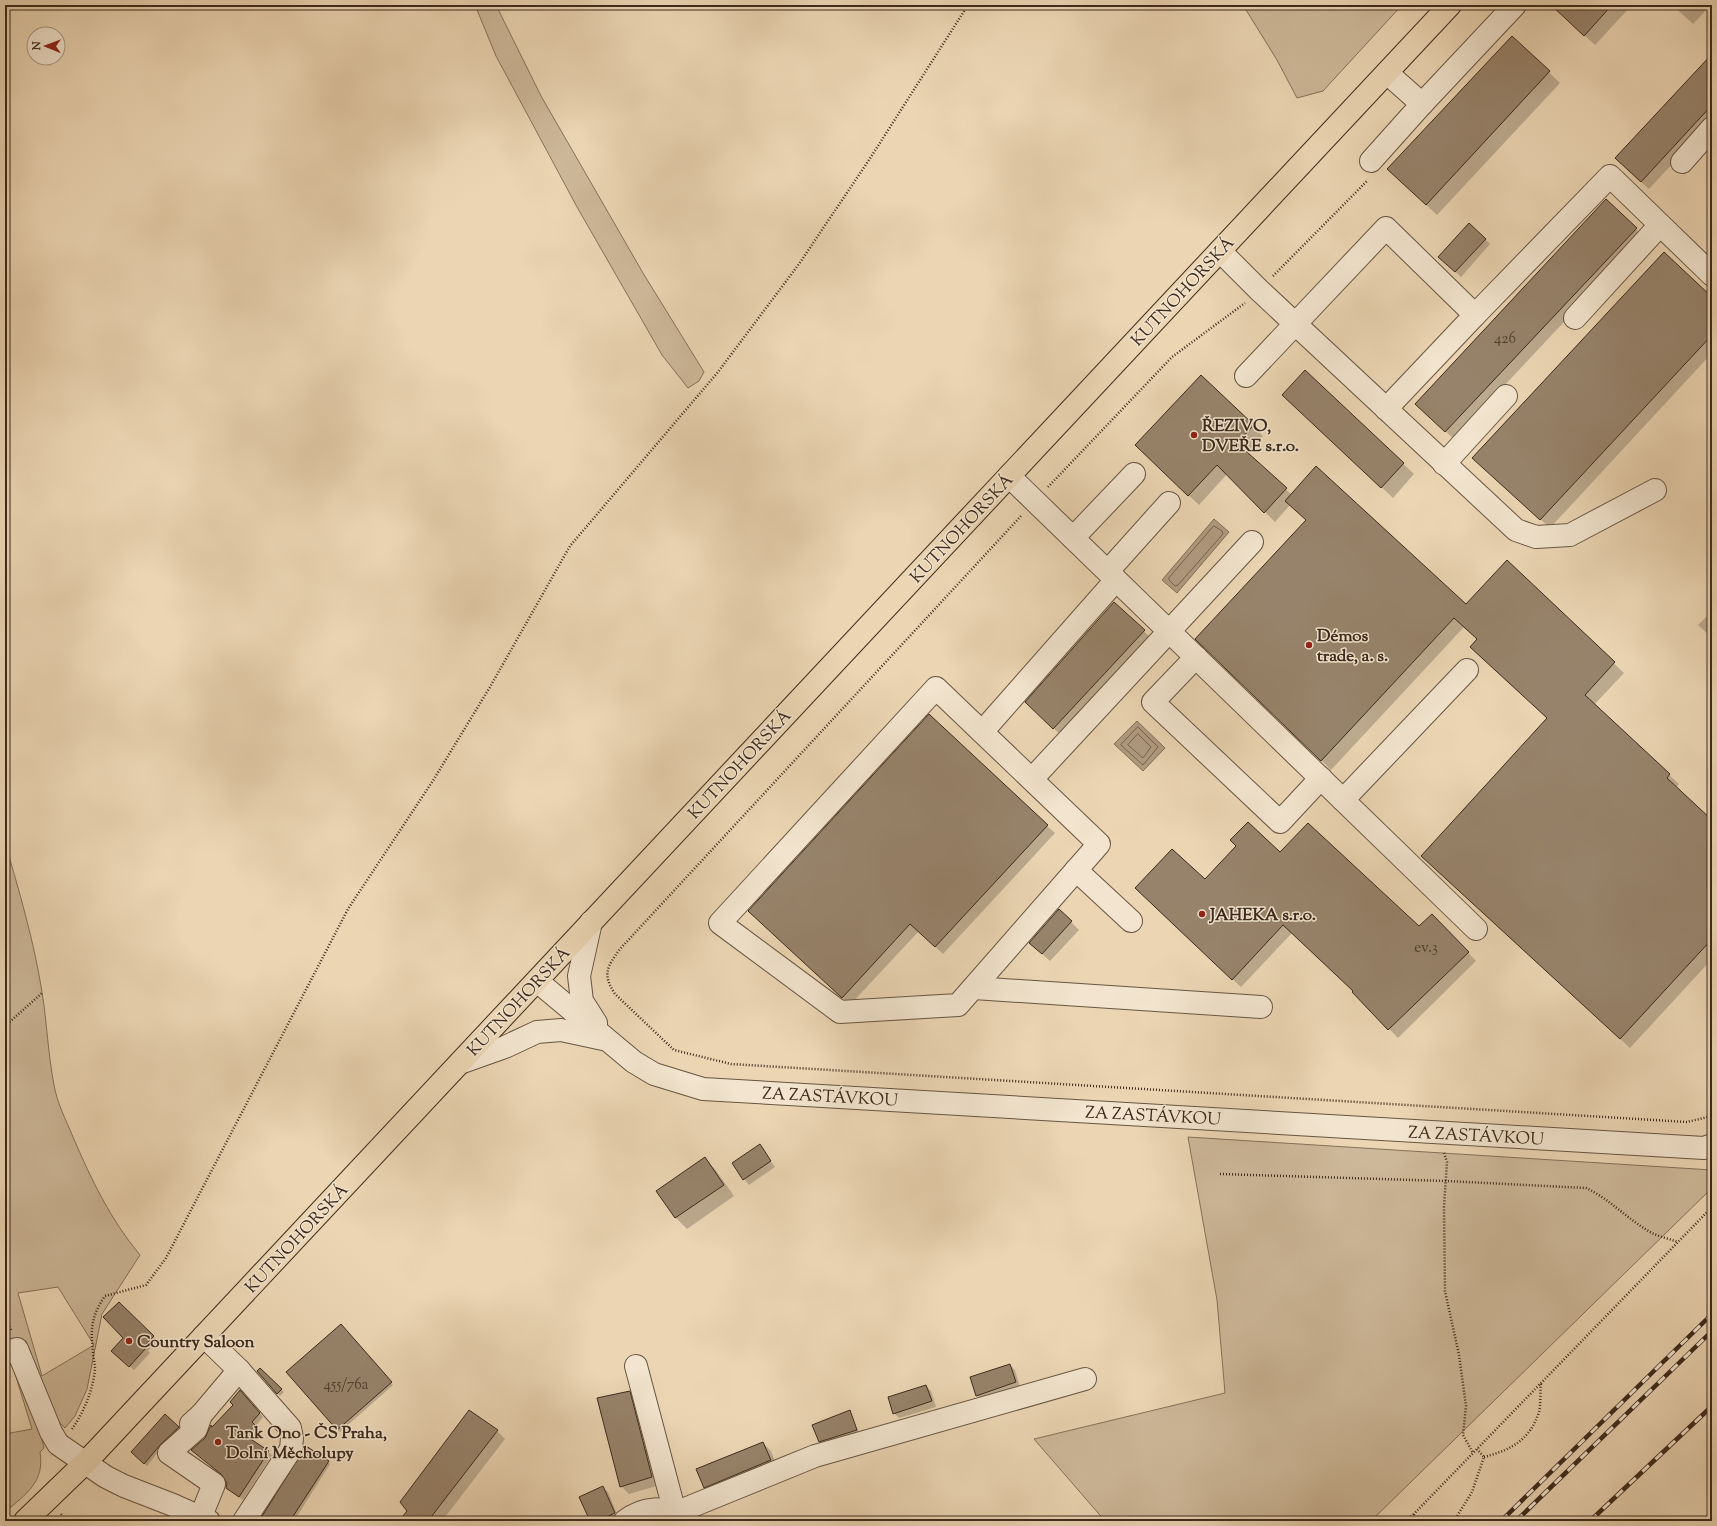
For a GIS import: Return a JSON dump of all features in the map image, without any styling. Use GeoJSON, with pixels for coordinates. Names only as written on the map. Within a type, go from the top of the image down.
{"type":"FeatureCollection","features":[{"type":"Feature","properties":{"kind":"main road","name":"KUTNOHORSKÁ"},"geometry":{"type":"LineString","coordinates":[[26,1521],[86,1462],[1450,5]]}},
{"type":"Feature","properties":{"kind":"street"},"geometry":{"type":"LineString","coordinates":[[1371,160],[1515,5]]}},
{"type":"Feature","properties":{"kind":"street"},"geometry":{"type":"LineString","coordinates":[[1387,73],[1422,104]]}},
{"type":"Feature","properties":{"kind":"street"},"geometry":{"type":"LineString","coordinates":[[1682,162],[1709,137]]}},
{"type":"Feature","properties":{"kind":"street"},"geometry":{"type":"LineString","coordinates":[[1386,409],[1610,176],[1712,275]]}},
{"type":"Feature","properties":{"kind":"street"},"geometry":{"type":"LineString","coordinates":[[1575,318],[1660,225]]}},
{"type":"Feature","properties":{"kind":"street"},"geometry":{"type":"LineString","coordinates":[[1246,376],[1386,228],[1475,315]]}},
{"type":"Feature","properties":{"kind":"street"},"geometry":{"type":"LineString","coordinates":[[1220,251],[1295,324],[1516,530],[1536,537],[1570,535],[1655,490]]}},
{"type":"Feature","properties":{"kind":"street"},"geometry":{"type":"LineString","coordinates":[[1444,464],[1506,396]]}},
{"type":"Feature","properties":{"kind":"street"},"geometry":{"type":"LineString","coordinates":[[1073,538],[1134,474]]}},
{"type":"Feature","properties":{"kind":"street"},"geometry":{"type":"LineString","coordinates":[[1009,476],[1476,928]]}},
{"type":"Feature","properties":{"kind":"street"},"geometry":{"type":"LineString","coordinates":[[982,732],[1112,576],[1169,503]]}},
{"type":"Feature","properties":{"kind":"street"},"geometry":{"type":"LineString","coordinates":[[1032,779],[1252,542]]}},
{"type":"Feature","properties":{"kind":"street"},"geometry":{"type":"LineString","coordinates":[[1196,657],[1153,702],[1280,822],[1321,778]]}},
{"type":"Feature","properties":{"kind":"street"},"geometry":{"type":"LineString","coordinates":[[1343,800],[1467,670]]}},
{"type":"Feature","properties":{"kind":"street"},"geometry":{"type":"LineString","coordinates":[[936,688],[1032,779],[1099,844],[958,1006],[840,1012],[720,923],[936,688]]}},
{"type":"Feature","properties":{"kind":"street"},"geometry":{"type":"LineString","coordinates":[[1076,870],[1131,921]]}},
{"type":"Feature","properties":{"kind":"street","name":"ZA ZASTÁVKOU"},"geometry":{"type":"LineString","coordinates":[[592,922],[579,976],[582,1001],[606,1040]]}},
{"type":"Feature","properties":{"kind":"street","name":"ZA ZASTÁVKOU"},"geometry":{"type":"LineString","coordinates":[[537,980],[606,1040],[634,1062],[654,1074],[703,1089],[1704,1148],[1712,1144]]}},
{"type":"Feature","properties":{"kind":"street"},"geometry":{"type":"LineString","coordinates":[[974,988],[1261,1007]]}},
{"type":"Feature","properties":{"kind":"street","name":"ZA ZASTÁVKOU"},"geometry":{"type":"LineString","coordinates":[[460,1063],[505,1047],[537,1032],[561,1030],[606,1040]]}},
{"type":"Feature","properties":{"kind":"street"},"geometry":{"type":"LineString","coordinates":[[204,1336],[240,1370],[290,1428],[292,1438],[291,1449],[244,1521]]}},
{"type":"Feature","properties":{"kind":"street"},"geometry":{"type":"LineString","coordinates":[[11,1351],[58,1444],[106,1477],[124,1486],[205,1519],[214,1484],[169,1453],[196,1429],[201,1415],[240,1370]]}},
{"type":"Feature","properties":{"kind":"street"},"geometry":{"type":"LineString","coordinates":[[636,1366],[679,1517]]}},
{"type":"Feature","properties":{"kind":"street"},"geometry":{"type":"LineString","coordinates":[[625,1521],[636,1512],[650,1509],[662,1509],[679,1517],[815,1456],[1085,1379]]}},
{"type":"Feature","properties":{"kind":"path"},"geometry":{"type":"LineString","coordinates":[[70,1431],[86,1404],[92,1385],[95,1369],[91,1332],[96,1309],[105,1296],[146,1285],[166,1258],[348,909],[434,779],[490,687],[570,546],[718,372],[799,264],[869,160],[968,5]]}},
{"type":"Feature","properties":{"kind":"path"},"geometry":{"type":"LineString","coordinates":[[5,1026],[42,993]]}},
{"type":"Feature","properties":{"kind":"path"},"geometry":{"type":"LineString","coordinates":[[1437,1132],[1447,1162],[1444,1207],[1445,1291],[1460,1355],[1466,1406],[1463,1435],[1473,1453]]}},
{"type":"Feature","properties":{"kind":"path"},"geometry":{"type":"LineString","coordinates":[[1220,1174],[1446,1181],[1586,1188],[1599,1194],[1635,1222],[1653,1233],[1678,1242]]}},
{"type":"Feature","properties":{"kind":"path"},"geometry":{"type":"LineString","coordinates":[[1407,1521],[1712,1207]]}},
{"type":"Feature","properties":{"kind":"path"},"geometry":{"type":"LineString","coordinates":[[1484,1457],[1506,1451],[1525,1437],[1539,1411],[1540,1383]]}},
{"type":"Feature","properties":{"kind":"path"},"geometry":{"type":"LineString","coordinates":[[1477,1449],[1484,1457]]}},
{"type":"Feature","properties":{"kind":"path"},"geometry":{"type":"LineString","coordinates":[[1454,1521],[1472,1492],[1484,1457]]}},
{"type":"Feature","properties":{"kind":"path"},"geometry":{"type":"LineString","coordinates":[[60,1513],[67,1521]]}},
{"type":"Feature","properties":{"kind":"path"},"geometry":{"type":"LineString","coordinates":[[1413,1521],[1414,1513]]}},
{"type":"Feature","properties":{"kind":"path"},"geometry":{"type":"LineString","coordinates":[[130,1521],[153,1514]]}},
{"type":"Feature","properties":{"kind":"shaded area"},"geometry":{"type":"Polygon","coordinates":[[[475,5],[496,5],[541,96],[643,273],[704,372],[699,381],[688,388],[662,355],[577,207],[496,56],[475,5]]]}},
{"type":"Feature","properties":{"kind":"shaded area"},"geometry":{"type":"Polygon","coordinates":[[[1243,5],[1402,5],[1323,91],[1297,98],[1277,60],[1243,5]]]}},
{"type":"Feature","properties":{"kind":"shaded area"},"geometry":{"type":"Polygon","coordinates":[[[5,842],[26,916],[39,973],[55,1092],[94,1183],[110,1213],[140,1255],[102,1314],[87,1389],[75,1416],[65,1428],[55,1418],[38,1425],[44,1448],[40,1452],[40,1472],[27,1493],[5,1512],[5,1434],[32,1429],[13,1367],[5,1356],[5,842]],[[58,1287],[18,1293],[42,1376],[94,1345],[58,1287]]]}},
{"type":"Feature","properties":{"kind":"shaded area"},"geometry":{"type":"Polygon","coordinates":[[[1188,1137],[1712,1170],[1712,1188],[1371,1521],[1105,1521],[1034,1439],[1225,1393],[1217,1300],[1188,1137]]]}},
{"type":"Feature","properties":{"kind":"water"},"geometry":{"type":"Polygon","coordinates":[[[1214,519],[1229,532],[1177,593],[1162,580],[1214,519]]]}},
{"type":"Feature","properties":{"kind":"water"},"geometry":{"type":"Polygon","coordinates":[[[1137,721],[1165,748],[1143,771],[1114,744],[1137,721]]]}},
{"type":"Feature","properties":{"kind":"building"},"geometry":{"type":"Polygon","coordinates":[[[1551,5],[1612,5],[1584,36],[1551,5]]]}},
{"type":"Feature","properties":{"kind":"building"},"geometry":{"type":"Polygon","coordinates":[[[1512,36],[1550,71],[1426,205],[1387,169],[1512,36]]]}},
{"type":"Feature","properties":{"kind":"building"},"geometry":{"type":"Polygon","coordinates":[[[1712,54],[1712,105],[1641,182],[1615,158],[1712,54]]]}},
{"type":"Feature","properties":{"kind":"building"},"geometry":{"type":"Polygon","coordinates":[[[1606,199],[1637,228],[1445,432],[1415,404],[1606,199]]]}},
{"type":"Feature","properties":{"kind":"building"},"geometry":{"type":"Polygon","coordinates":[[[1469,223],[1486,239],[1455,272],[1438,257],[1469,223]]]}},
{"type":"Feature","properties":{"kind":"building"},"geometry":{"type":"Polygon","coordinates":[[[1664,252],[1712,297],[1712,335],[1540,520],[1472,458],[1664,252]]]}},
{"type":"Feature","properties":{"kind":"building"},"geometry":{"type":"Polygon","coordinates":[[[1305,370],[1404,463],[1381,488],[1282,395],[1305,370]]]}},
{"type":"Feature","properties":{"kind":"building","name":"ŘEZIVO, DVEŘE s.r.o."},"geometry":{"type":"Polygon","coordinates":[[[1201,375],[1254,425],[1237,443],[1287,488],[1264,513],[1217,465],[1188,496],[1135,445],[1201,375]]]}},
{"type":"Feature","properties":{"kind":"building"},"geometry":{"type":"Polygon","coordinates":[[[1316,466],[1466,604],[1507,560],[1615,662],[1585,695],[1670,774],[1667,778],[1712,820],[1712,939],[1620,1039],[1421,856],[1547,718],[1470,647],[1477,639],[1454,618],[1321,761],[1195,639],[1306,520],[1285,501],[1316,466]]]}},
{"type":"Feature","properties":{"kind":"building"},"geometry":{"type":"Polygon","coordinates":[[[1114,602],[1145,630],[1053,729],[1025,702],[1114,602]]]}},
{"type":"Feature","properties":{"kind":"building"},"geometry":{"type":"Polygon","coordinates":[[[929,714],[1048,825],[935,947],[910,924],[842,998],[748,911],[929,714]]]}},
{"type":"Feature","properties":{"kind":"building"},"geometry":{"type":"Polygon","coordinates":[[[1248,822],[1280,852],[1308,823],[1419,926],[1432,914],[1469,952],[1388,1030],[1352,992],[1353,991],[1283,925],[1232,980],[1135,888],[1172,849],[1205,879],[1236,846],[1230,840],[1248,822]]]}},
{"type":"Feature","properties":{"kind":"building"},"geometry":{"type":"Polygon","coordinates":[[[1059,909],[1072,921],[1042,954],[1029,943],[1059,909]]]}},
{"type":"Feature","properties":{"kind":"building"},"geometry":{"type":"Polygon","coordinates":[[[760,1144],[771,1161],[743,1180],[732,1163],[760,1144]]]}},
{"type":"Feature","properties":{"kind":"building"},"geometry":{"type":"Polygon","coordinates":[[[705,1157],[724,1185],[675,1218],[656,1191],[705,1157]]]}},
{"type":"Feature","properties":{"kind":"building"},"geometry":{"type":"Polygon","coordinates":[[[119,1302],[154,1336],[144,1346],[146,1348],[129,1367],[111,1351],[123,1338],[103,1317],[119,1302]]]}},
{"type":"Feature","properties":{"kind":"building"},"geometry":{"type":"Polygon","coordinates":[[[341,1324],[392,1382],[337,1430],[286,1372],[341,1324]]]}},
{"type":"Feature","properties":{"kind":"building"},"geometry":{"type":"Polygon","coordinates":[[[1010,1364],[1016,1382],[976,1396],[970,1377],[1010,1364]]]}},
{"type":"Feature","properties":{"kind":"building"},"geometry":{"type":"Polygon","coordinates":[[[260,1368],[282,1389],[277,1394],[257,1371],[260,1368]]]}},
{"type":"Feature","properties":{"kind":"building"},"geometry":{"type":"Polygon","coordinates":[[[926,1385],[932,1401],[893,1414],[888,1397],[926,1385]]]}},
{"type":"Feature","properties":{"kind":"building"},"geometry":{"type":"Polygon","coordinates":[[[240,1390],[260,1413],[252,1422],[255,1425],[246,1436],[269,1451],[239,1497],[226,1488],[227,1483],[221,1474],[191,1450],[205,1438],[211,1425],[212,1427],[233,1405],[230,1402],[240,1390]]]}},
{"type":"Feature","properties":{"kind":"building"},"geometry":{"type":"Polygon","coordinates":[[[630,1391],[652,1477],[620,1487],[597,1398],[630,1391]]]}},
{"type":"Feature","properties":{"kind":"building"},"geometry":{"type":"Polygon","coordinates":[[[469,1410],[498,1430],[428,1521],[399,1521],[407,1511],[400,1502],[469,1410]]]}},
{"type":"Feature","properties":{"kind":"building"},"geometry":{"type":"Polygon","coordinates":[[[850,1410],[857,1430],[819,1442],[812,1425],[850,1410]]]}},
{"type":"Feature","properties":{"kind":"building"},"geometry":{"type":"Polygon","coordinates":[[[165,1414],[179,1427],[161,1444],[144,1464],[131,1452],[165,1414]]]}},
{"type":"Feature","properties":{"kind":"building"},"geometry":{"type":"Polygon","coordinates":[[[763,1442],[771,1460],[704,1488],[696,1469],[763,1442]]]}},
{"type":"Feature","properties":{"kind":"building"},"geometry":{"type":"Polygon","coordinates":[[[306,1446],[329,1461],[290,1521],[259,1521],[306,1446]]]}},
{"type":"Feature","properties":{"kind":"building"},"geometry":{"type":"Polygon","coordinates":[[[603,1486],[615,1513],[598,1521],[590,1521],[579,1497],[603,1486]]]}},
{"type":"Feature","properties":{"kind":"railway"},"geometry":{"type":"LineString","coordinates":[[1501,1521],[1712,1314]]}},
{"type":"Feature","properties":{"kind":"railway"},"geometry":{"type":"LineString","coordinates":[[1516,1521],[1712,1331]]}},
{"type":"Feature","properties":{"kind":"railway"},"geometry":{"type":"LineString","coordinates":[[1590,1521],[1712,1406]]}},
{"type":"Feature","properties":{"kind":"place","name":"ŘEZIVO, DVEŘE s.r.o."},"geometry":{"type":"Point","coordinates":[1194,435]}},
{"type":"Feature","properties":{"kind":"place","name":"Démos trade, a. s."},"geometry":{"type":"Point","coordinates":[1309,645]}},
{"type":"Feature","properties":{"kind":"place","name":"JAHEKA s.r.o."},"geometry":{"type":"Point","coordinates":[1202,914]}},
{"type":"Feature","properties":{"kind":"place","name":"Country Saloon"},"geometry":{"type":"Point","coordinates":[129,1341]}},
{"type":"Feature","properties":{"kind":"place","name":"Tank Ono - ČS Praha, Dolní Měcholupy"},"geometry":{"type":"Point","coordinates":[218,1442]}}]}
